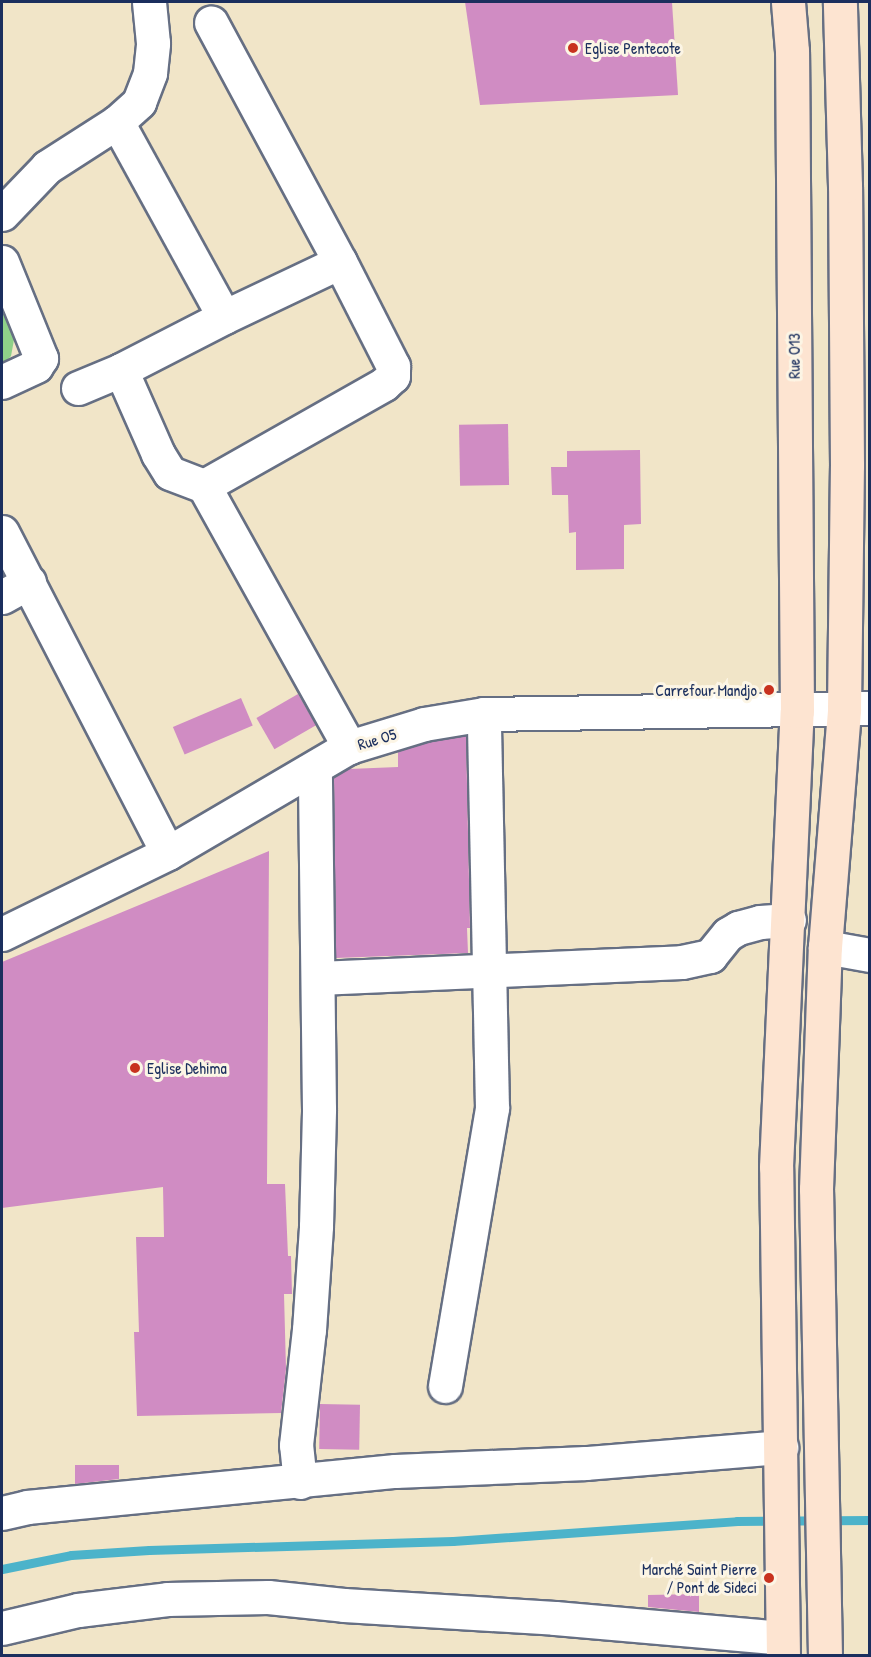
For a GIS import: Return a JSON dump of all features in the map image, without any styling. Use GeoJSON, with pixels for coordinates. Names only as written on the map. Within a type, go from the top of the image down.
{"type":"FeatureCollection","features":[{"type":"Feature","properties":{"kind":"main road","name":"Rue O13"},"geometry":{"type":"LineString","coordinates":[[783,1647],[776,1167],[797,711],[792,51],[788,2]]}},
{"type":"Feature","properties":{"kind":"main road"},"geometry":{"type":"LineString","coordinates":[[825,1656],[816,1189],[825,947],[856,709],[847,465],[844,316],[845,186],[840,2]]}},
{"type":"Feature","properties":{"kind":"street"},"geometry":{"type":"LineString","coordinates":[[2,214],[47,167],[117,122],[139,102],[150,73],[153,43],[149,2]]}},
{"type":"Feature","properties":{"kind":"street"},"geometry":{"type":"LineString","coordinates":[[204,486],[384,384],[393,376],[393,366],[340,262],[211,22]]}},
{"type":"Feature","properties":{"kind":"street"},"geometry":{"type":"LineString","coordinates":[[117,122],[224,317]]}},
{"type":"Feature","properties":{"kind":"street"},"geometry":{"type":"LineString","coordinates":[[2,262],[40,358],[36,366],[2,382]]}},
{"type":"Feature","properties":{"kind":"street"},"geometry":{"type":"LineString","coordinates":[[78,388],[122,370],[224,317],[340,262]]}},
{"type":"Feature","properties":{"kind":"street"},"geometry":{"type":"LineString","coordinates":[[122,370],[158,454],[170,473],[204,486],[349,747]]}},
{"type":"Feature","properties":{"kind":"street"},"geometry":{"type":"LineString","coordinates":[[2,532],[15,590],[168,853]]}},
{"type":"Feature","properties":{"kind":"street","name":"Rue O5"},"geometry":{"type":"LineString","coordinates":[[5,926],[168,853],[349,747],[424,724],[484,714],[856,709]]}},
{"type":"Feature","properties":{"kind":"street"},"geometry":{"type":"LineString","coordinates":[[445,1386],[492,1108],[484,714]]}},
{"type":"Feature","properties":{"kind":"street"},"geometry":{"type":"LineString","coordinates":[[300,1482],[296,1445],[309,1330],[316,1226],[318,978],[315,768]]}},
{"type":"Feature","properties":{"kind":"street"},"geometry":{"type":"LineString","coordinates":[[318,978],[566,969],[698,960],[710,956],[728,934],[738,928],[760,922],[789,920]]}},
{"type":"Feature","properties":{"kind":"street"},"geometry":{"type":"LineString","coordinates":[[825,947],[870,955]]}},
{"type":"Feature","properties":{"kind":"street"},"geometry":{"type":"LineString","coordinates":[[2,1513],[27,1507],[395,1471],[586,1463],[781,1447]]}},
{"type":"Feature","properties":{"kind":"street"},"geometry":{"type":"LineString","coordinates":[[2,1628],[78,1610],[167,1599],[268,1597],[344,1605],[555,1618],[783,1647]]}},
{"type":"Feature","properties":{"kind":"green space"},"geometry":{"type":"Polygon","coordinates":[[[2,295],[16,329],[11,356],[2,366],[2,295]]]}},
{"type":"Feature","properties":{"kind":"building","name":"Eglise Pentecote"},"geometry":{"type":"Polygon","coordinates":[[[465,2],[672,2],[678,95],[480,105],[465,2]]]}},
{"type":"Feature","properties":{"kind":"building"},"geometry":{"type":"Polygon","coordinates":[[[508,424],[509,485],[460,486],[459,425],[508,424]]]}},
{"type":"Feature","properties":{"kind":"building"},"geometry":{"type":"Polygon","coordinates":[[[640,450],[641,524],[624,525],[624,569],[576,570],[576,532],[569,533],[568,495],[552,495],[551,467],[567,467],[567,451],[640,450]]]}},
{"type":"Feature","properties":{"kind":"building"},"geometry":{"type":"Polygon","coordinates":[[[298,694],[316,725],[274,749],[256,718],[298,694]]]}},
{"type":"Feature","properties":{"kind":"building"},"geometry":{"type":"Polygon","coordinates":[[[241,698],[253,726],[185,755],[173,727],[241,698]]]}},
{"type":"Feature","properties":{"kind":"building"},"geometry":{"type":"Polygon","coordinates":[[[466,736],[470,928],[467,928],[468,953],[336,958],[334,778],[349,769],[398,767],[398,752],[428,742],[466,736]]]}},
{"type":"Feature","properties":{"kind":"building","name":"Eglise Dehima"},"geometry":{"type":"Polygon","coordinates":[[[269,851],[267,1184],[285,1184],[292,1294],[284,1294],[286,1369],[281,1413],[137,1416],[134,1332],[139,1332],[136,1237],[164,1237],[163,1187],[2,1208],[2,962],[269,851]]]}},
{"type":"Feature","properties":{"kind":"building"},"geometry":{"type":"Polygon","coordinates":[[[320,1404],[360,1405],[359,1450],[319,1449],[320,1404]]]}},
{"type":"Feature","properties":{"kind":"building"},"geometry":{"type":"Polygon","coordinates":[[[75,1465],[119,1465],[119,1479],[75,1484],[75,1465]]]}},
{"type":"Feature","properties":{"kind":"building"},"geometry":{"type":"Polygon","coordinates":[[[699,1594],[699,1612],[648,1607],[648,1595],[699,1594]]]}},
{"type":"Feature","properties":{"kind":"waterway"},"geometry":{"type":"LineString","coordinates":[[2,1569],[71,1555],[149,1550],[453,1541],[737,1521],[870,1520]]}},
{"type":"Feature","properties":{"kind":"place","name":"Eglise Pentecote"},"geometry":{"type":"Point","coordinates":[573,48]}},
{"type":"Feature","properties":{"kind":"place","name":"Carrefour Mandjo"},"geometry":{"type":"Point","coordinates":[769,690]}},
{"type":"Feature","properties":{"kind":"place","name":"Eglise Dehima"},"geometry":{"type":"Point","coordinates":[135,1068]}},
{"type":"Feature","properties":{"kind":"place","name":"Marché Saint Pierre / Pont de Sideci"},"geometry":{"type":"Point","coordinates":[769,1578]}}]}
